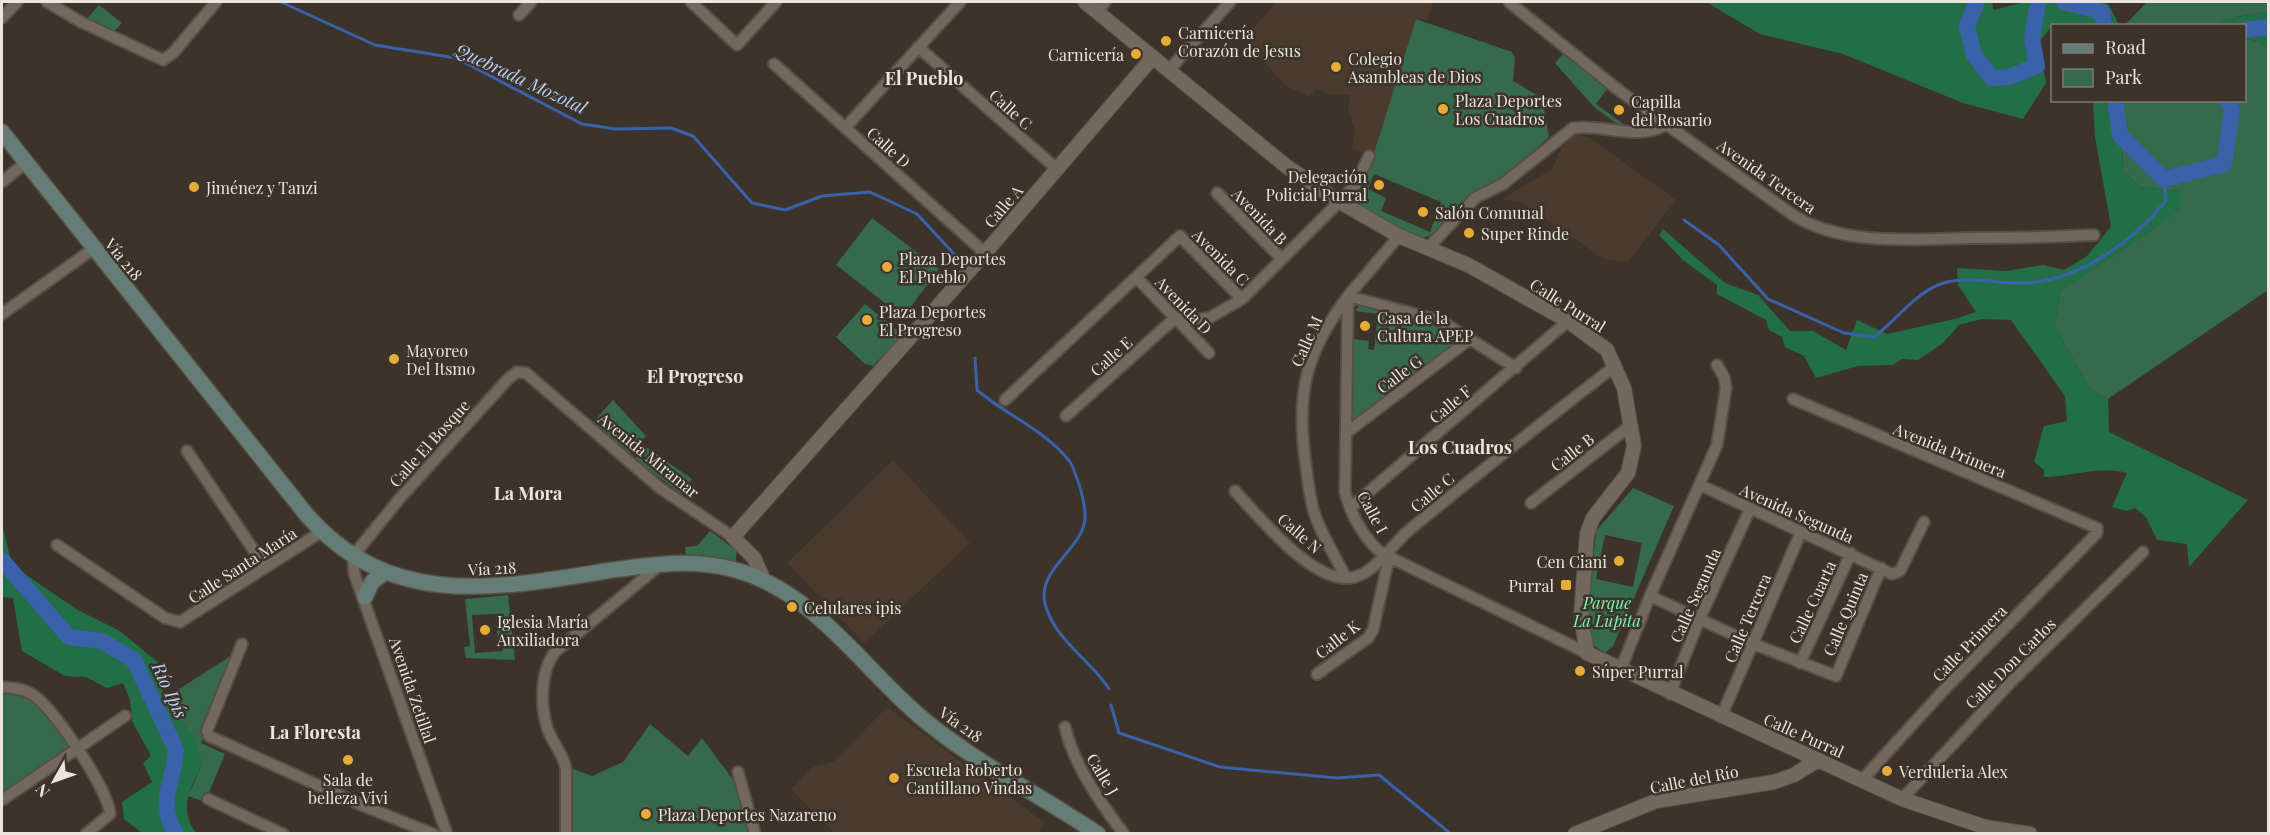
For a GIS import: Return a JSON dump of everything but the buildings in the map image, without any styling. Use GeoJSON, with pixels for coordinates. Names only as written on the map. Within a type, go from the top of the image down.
{"type":"FeatureCollection","features":[{"type":"Feature","properties":{"kind":"main road","name":"Vía 218"},"geometry":{"type":"LineString","coordinates":[[2,132],[93,249],[321,532],[353,556],[384,572],[419,583],[479,588],[524,584],[662,563],[696,563],[763,578],[783,589],[815,614],[907,704],[946,737],[1098,834]]}},
{"type":"Feature","properties":{"kind":"main road"},"geometry":{"type":"LineString","coordinates":[[364,597],[372,582],[384,572]]}},
{"type":"Feature","properties":{"kind":"street"},"geometry":{"type":"LineString","coordinates":[[2,18],[17,2]]}},
{"type":"Feature","properties":{"kind":"street"},"geometry":{"type":"LineString","coordinates":[[47,2],[81,22],[162,60],[173,53],[216,2]]}},
{"type":"Feature","properties":{"kind":"street"},"geometry":{"type":"LineString","coordinates":[[519,15],[531,2]]}},
{"type":"Feature","properties":{"kind":"street"},"geometry":{"type":"LineString","coordinates":[[691,2],[737,45],[776,2]]}},
{"type":"Feature","properties":{"kind":"street"},"geometry":{"type":"LineString","coordinates":[[845,128],[960,2]]}},
{"type":"Feature","properties":{"kind":"street","name":"Calle Purral"},"geometry":{"type":"LineString","coordinates":[[1085,2],[1101,6],[1153,57],[1286,166],[1340,202],[1399,236],[1468,265],[1568,321],[1607,350],[1624,388],[1634,446],[1628,473],[1593,518],[1587,534],[1581,616],[1587,653],[1620,671],[1902,799],[1985,828],[2031,834]]}},
{"type":"Feature","properties":{"kind":"street"},"geometry":{"type":"LineString","coordinates":[[1170,70],[1230,2]]}},
{"type":"Feature","properties":{"kind":"street","name":"Avenida Tercera"},"geometry":{"type":"LineString","coordinates":[[1509,2],[1578,59],[1666,125],[1793,215],[1830,232],[1871,238],[1924,239],[2094,235]]}},
{"type":"Feature","properties":{"kind":"street","name":"Calle C"},"geometry":{"type":"LineString","coordinates":[[918,47],[1057,169]]}},
{"type":"Feature","properties":{"kind":"street","name":"Calle A"},"geometry":{"type":"LineString","coordinates":[[734,537],[985,254],[1153,57]]}},
{"type":"Feature","properties":{"kind":"street","name":"Calle D"},"geometry":{"type":"LineString","coordinates":[[774,63],[985,254]]}},
{"type":"Feature","properties":{"kind":"street"},"geometry":{"type":"LineString","coordinates":[[1428,248],[1474,198],[1503,184],[1573,128],[1640,133],[1653,132],[1666,125]]}},
{"type":"Feature","properties":{"kind":"street"},"geometry":{"type":"LineString","coordinates":[[1175,318],[1191,321],[1209,318],[1242,299],[1355,186],[1369,156]]}},
{"type":"Feature","properties":{"kind":"street"},"geometry":{"type":"LineString","coordinates":[[2,182],[25,163]]}},
{"type":"Feature","properties":{"kind":"street","name":"Avenida B"},"geometry":{"type":"LineString","coordinates":[[1217,193],[1281,259]]}},
{"type":"Feature","properties":{"kind":"street","name":"Avenida C"},"geometry":{"type":"LineString","coordinates":[[1137,278],[1180,236],[1242,299]]}},
{"type":"Feature","properties":{"kind":"street"},"geometry":{"type":"LineString","coordinates":[[1399,236],[1348,296],[1441,321],[1516,368]]}},
{"type":"Feature","properties":{"kind":"street"},"geometry":{"type":"LineString","coordinates":[[2,314],[93,249]]}},
{"type":"Feature","properties":{"kind":"street"},"geometry":{"type":"LineString","coordinates":[[1005,400],[1137,278]]}},
{"type":"Feature","properties":{"kind":"street","name":"Avenida D"},"geometry":{"type":"LineString","coordinates":[[1137,278],[1209,353]]}},
{"type":"Feature","properties":{"kind":"street","name":"Calle I"},"geometry":{"type":"LineString","coordinates":[[1348,296],[1346,492],[1350,508],[1370,541],[1386,555],[1587,653]]}},
{"type":"Feature","properties":{"kind":"street","name":"Calle M"},"geometry":{"type":"LineString","coordinates":[[1346,578],[1315,514],[1301,426],[1306,377],[1315,350],[1325,328],[1348,296]]}},
{"type":"Feature","properties":{"kind":"street","name":"Calle E"},"geometry":{"type":"LineString","coordinates":[[1066,416],[1175,318]]}},
{"type":"Feature","properties":{"kind":"street","name":"Calle F"},"geometry":{"type":"LineString","coordinates":[[1350,508],[1516,368],[1568,321]]}},
{"type":"Feature","properties":{"kind":"street","name":"Calle G"},"geometry":{"type":"LineString","coordinates":[[1346,433],[1470,339]]}},
{"type":"Feature","properties":{"kind":"street","name":"Calle C"},"geometry":{"type":"LineString","coordinates":[[1386,555],[1486,467],[1615,366]]}},
{"type":"Feature","properties":{"kind":"street"},"geometry":{"type":"LineString","coordinates":[[1620,671],[1650,596],[1717,445],[1726,388],[1724,377],[1717,366]]}},
{"type":"Feature","properties":{"kind":"street","name":"Calle El Bosque"},"geometry":{"type":"LineString","coordinates":[[353,556],[400,497],[508,379],[517,372],[526,373],[537,382]]}},
{"type":"Feature","properties":{"kind":"street","name":"Avenida Miramar"},"geometry":{"type":"LineString","coordinates":[[537,382],[660,488],[734,537],[754,558],[763,578]]}},
{"type":"Feature","properties":{"kind":"street","name":"Avenida Primera"},"geometry":{"type":"LineString","coordinates":[[1792,399],[2097,528]]}},
{"type":"Feature","properties":{"kind":"street","name":"Calle B"},"geometry":{"type":"LineString","coordinates":[[1531,503],[1631,424]]}},
{"type":"Feature","properties":{"kind":"street"},"geometry":{"type":"LineString","coordinates":[[188,451],[266,567]]}},
{"type":"Feature","properties":{"kind":"street","name":"Avenida Segunda"},"geometry":{"type":"LineString","coordinates":[[1700,485],[1881,568]]}},
{"type":"Feature","properties":{"kind":"street","name":"Calle N"},"geometry":{"type":"LineString","coordinates":[[1235,490],[1305,560],[1335,576],[1346,578]]}},
{"type":"Feature","properties":{"kind":"street","name":"Calle Segunda"},"geometry":{"type":"LineString","coordinates":[[1670,694],[1700,618],[1750,509]]}},
{"type":"Feature","properties":{"kind":"street","name":"Calle Quinta"},"geometry":{"type":"LineString","coordinates":[[1800,663],[1836,676],[1881,568],[1892,574],[1900,571],[1924,522]]}},
{"type":"Feature","properties":{"kind":"street","name":"Calle Primera"},"geometry":{"type":"LineString","coordinates":[[1862,780],[1943,691],[2097,533],[2097,528]]}},
{"type":"Feature","properties":{"kind":"street","name":"Calle Santa María"},"geometry":{"type":"LineString","coordinates":[[57,545],[165,618],[180,622],[321,532]]}},
{"type":"Feature","properties":{"kind":"street","name":"Calle Tercera"},"geometry":{"type":"LineString","coordinates":[[1721,717],[1751,643],[1801,532]]}},
{"type":"Feature","properties":{"kind":"street","name":"Calle Don Carlos"},"geometry":{"type":"LineString","coordinates":[[1902,799],[2010,683],[2143,552]]}},
{"type":"Feature","properties":{"kind":"street","name":"Calle Cuarta"},"geometry":{"type":"LineString","coordinates":[[1800,663],[1851,553]]}},
{"type":"Feature","properties":{"kind":"street"},"geometry":{"type":"LineString","coordinates":[[1346,578],[1370,570],[1386,555]]}},
{"type":"Feature","properties":{"kind":"street","name":"Calle K"},"geometry":{"type":"LineString","coordinates":[[1317,674],[1368,638],[1373,630],[1386,555]]}},
{"type":"Feature","properties":{"kind":"street","name":"Avenida Zetillal"},"geometry":{"type":"LineString","coordinates":[[353,556],[354,573],[447,834]]}},
{"type":"Feature","properties":{"kind":"street"},"geometry":{"type":"LineString","coordinates":[[566,834],[566,769],[565,761],[548,729],[544,698],[546,668],[555,652],[662,563]]}},
{"type":"Feature","properties":{"kind":"street"},"geometry":{"type":"LineString","coordinates":[[1650,596],[1800,663]]}},
{"type":"Feature","properties":{"kind":"street"},"geometry":{"type":"LineString","coordinates":[[242,644],[207,731],[209,736],[433,834]]}},
{"type":"Feature","properties":{"kind":"street"},"geometry":{"type":"LineString","coordinates":[[2,687],[22,689],[36,697],[56,716],[110,805],[110,814],[86,834]]}},
{"type":"Feature","properties":{"kind":"street"},"geometry":{"type":"LineString","coordinates":[[2,800],[125,716]]}},
{"type":"Feature","properties":{"kind":"street","name":"Calle J"},"geometry":{"type":"LineString","coordinates":[[1065,727],[1070,748],[1085,776],[1124,834]]}},
{"type":"Feature","properties":{"kind":"street","name":"Calle del Río"},"geometry":{"type":"LineString","coordinates":[[1575,834],[1656,801],[1774,782],[1794,775],[1818,760]]}},
{"type":"Feature","properties":{"kind":"street"},"geometry":{"type":"LineString","coordinates":[[738,772],[755,834]]}},
{"type":"Feature","properties":{"kind":"street"},"geometry":{"type":"LineString","coordinates":[[208,799],[284,834]]}},
{"type":"Feature","properties":{"kind":"shaded area","name":"Colegio Asambleas de Dios"},"geometry":{"type":"Polygon","coordinates":[[[1276,2],[1433,2],[1427,20],[1416,19],[1373,155],[1352,149],[1355,130],[1348,111],[1350,95],[1329,94],[1317,89],[1309,97],[1286,86],[1244,40],[1276,2]]]}},
{"type":"Feature","properties":{"kind":"shaded area"},"geometry":{"type":"Polygon","coordinates":[[[1575,134],[1590,138],[1676,200],[1628,262],[1604,259],[1522,203],[1502,199],[1552,169],[1563,146],[1575,134]]]}},
{"type":"Feature","properties":{"kind":"shaded area"},"geometry":{"type":"Polygon","coordinates":[[[893,460],[970,543],[864,643],[787,563],[893,460]]]}},
{"type":"Feature","properties":{"kind":"shaded area","name":"Escuela Roberto Cantillano Vindas"},"geometry":{"type":"Polygon","coordinates":[[[887,707],[1045,823],[1038,833],[835,833],[791,789],[813,767],[833,762],[887,707]]]}},
{"type":"Feature","properties":{"kind":"green space"},"geometry":{"type":"Polygon","coordinates":[[[1706,2],[1992,2],[1994,10],[2024,2],[2103,2],[2109,5],[2118,24],[2051,24],[2051,27],[2038,43],[2046,83],[2023,119],[1963,103],[1843,54],[1760,34],[1706,2]]]}},
{"type":"Feature","properties":{"kind":"green space"},"geometry":{"type":"Polygon","coordinates":[[[2147,2],[2268,2],[2268,12],[2236,17],[2216,24],[2126,24],[2147,2]]]}},
{"type":"Feature","properties":{"kind":"green space"},"geometry":{"type":"Polygon","coordinates":[[[99,5],[122,23],[112,34],[85,21],[99,5]]]}},
{"type":"Feature","properties":{"kind":"green space"},"geometry":{"type":"Polygon","coordinates":[[[2268,12],[2268,48],[2258,41],[2246,39],[2246,24],[2216,24],[2236,17],[2268,12]]]}},
{"type":"Feature","properties":{"kind":"green space"},"geometry":{"type":"Polygon","coordinates":[[[1416,19],[1512,52],[1515,58],[1513,81],[1542,98],[1549,137],[1510,172],[1467,198],[1434,234],[1422,238],[1372,215],[1354,200],[1370,165],[1416,19]],[[1374,174],[1368,189],[1386,198],[1381,211],[1430,232],[1441,202],[1374,174]]]}},
{"type":"Feature","properties":{"kind":"green space"},"geometry":{"type":"Polygon","coordinates":[[[2246,39],[2258,41],[2268,48],[2268,290],[2108,399],[2090,389],[2054,326],[2061,290],[2157,227],[2179,191],[2140,187],[2123,170],[2120,102],[2246,102],[2246,39]]]}},
{"type":"Feature","properties":{"kind":"green space"},"geometry":{"type":"Polygon","coordinates":[[[1563,54],[1607,89],[1596,104],[1626,126],[1624,129],[1594,107],[1555,63],[1563,54]]]}},
{"type":"Feature","properties":{"kind":"green space"},"geometry":{"type":"Polygon","coordinates":[[[2093,102],[2120,102],[2123,170],[2140,187],[2179,191],[2184,206],[2157,227],[2061,290],[2054,326],[2090,389],[2108,399],[2109,432],[2248,500],[2189,567],[2187,544],[2157,540],[2146,517],[2135,508],[2127,511],[2112,507],[2127,473],[2107,470],[2044,477],[2044,470],[2034,462],[2044,426],[2067,421],[2065,396],[2011,320],[1982,319],[1959,325],[1943,343],[1918,360],[1902,359],[1892,365],[1858,366],[1816,378],[1804,356],[1785,347],[1782,337],[1769,330],[1766,320],[1717,294],[1717,285],[1683,260],[1659,235],[1663,229],[1725,283],[1758,295],[1790,331],[1813,331],[1846,350],[1857,320],[1887,334],[1976,312],[1958,285],[1957,268],[2006,271],[2043,265],[2064,270],[2086,257],[2111,227],[2095,137],[2093,102]]]}},
{"type":"Feature","properties":{"kind":"green space","name":"Plaza Deportes El Pueblo"},"geometry":{"type":"Polygon","coordinates":[[[872,218],[939,269],[903,317],[836,265],[872,218]]]}},
{"type":"Feature","properties":{"kind":"green space","name":"Plaza Deportes El Progreso"},"geometry":{"type":"Polygon","coordinates":[[[865,304],[903,335],[873,366],[865,364],[836,337],[865,304]]]}},
{"type":"Feature","properties":{"kind":"green space"},"geometry":{"type":"Polygon","coordinates":[[[1361,304],[1439,324],[1464,339],[1353,421],[1352,339],[1369,341],[1368,349],[1374,350],[1378,314],[1355,311],[1361,304]]]}},
{"type":"Feature","properties":{"kind":"green space"},"geometry":{"type":"Polygon","coordinates":[[[613,400],[646,436],[630,453],[593,422],[613,400]]]}},
{"type":"Feature","properties":{"kind":"green space"},"geometry":{"type":"Polygon","coordinates":[[[646,447],[692,479],[680,493],[635,459],[646,447]]]}},
{"type":"Feature","properties":{"kind":"green space","name":"Parque La Lupita"},"geometry":{"type":"Polygon","coordinates":[[[1633,488],[1674,506],[1613,646],[1605,653],[1593,645],[1588,618],[1596,531],[1633,488]],[[1605,535],[1596,579],[1633,587],[1642,543],[1605,535]]]}},
{"type":"Feature","properties":{"kind":"green space"},"geometry":{"type":"Polygon","coordinates":[[[2,524],[12,565],[76,609],[120,631],[161,665],[157,673],[165,698],[194,737],[202,764],[190,790],[187,807],[196,833],[142,833],[124,819],[122,802],[152,782],[143,763],[151,756],[132,721],[130,700],[123,683],[107,688],[86,677],[65,676],[22,651],[13,598],[2,597],[2,524]]]}},
{"type":"Feature","properties":{"kind":"green space"},"geometry":{"type":"Polygon","coordinates":[[[710,531],[737,551],[735,565],[686,560],[685,547],[697,546],[710,531]]]}},
{"type":"Feature","properties":{"kind":"green space"},"geometry":{"type":"Polygon","coordinates":[[[508,595],[515,660],[466,658],[464,647],[470,646],[465,599],[508,595]],[[496,614],[472,615],[475,653],[503,651],[502,644],[498,644],[496,614]]]}},
{"type":"Feature","properties":{"kind":"green space"},"geometry":{"type":"Polygon","coordinates":[[[237,652],[201,743],[225,754],[206,800],[202,801],[188,796],[202,764],[165,698],[237,652]]]}},
{"type":"Feature","properties":{"kind":"green space"},"geometry":{"type":"Polygon","coordinates":[[[2,691],[27,698],[44,709],[71,747],[2,792],[2,691]]]}},
{"type":"Feature","properties":{"kind":"green space"},"geometry":{"type":"Polygon","coordinates":[[[650,724],[688,756],[702,738],[737,785],[750,834],[568,834],[568,767],[592,776],[623,762],[650,724]]]}},
{"type":"Feature","properties":{"kind":"waterway","name":"Quebrada Mozotal"},"geometry":{"type":"LineString","coordinates":[[281,2],[375,45],[456,58],[582,124],[616,129],[671,128],[693,136],[752,203],[785,210],[822,196],[870,192],[917,214],[955,255]]}},
{"type":"Feature","properties":{"kind":"waterway"},"geometry":{"type":"LineString","coordinates":[[1977,2],[1967,26],[1974,55],[1992,78],[2009,77],[2037,66],[2032,38],[2038,2]]}},
{"type":"Feature","properties":{"kind":"waterway"},"geometry":{"type":"LineString","coordinates":[[2064,2],[2102,12],[2104,24]]}},
{"type":"Feature","properties":{"kind":"waterway"},"geometry":{"type":"LineString","coordinates":[[2246,30],[2268,27]]}},
{"type":"Feature","properties":{"kind":"waterway"},"geometry":{"type":"LineString","coordinates":[[2115,102],[2120,135],[2164,179],[2224,164],[2232,110],[2228,102]]}},
{"type":"Feature","properties":{"kind":"waterway"},"geometry":{"type":"LineString","coordinates":[[1684,220],[1719,245],[1768,299],[1844,333],[1874,337],[1913,302],[1938,285],[1959,280],[2013,283],[2044,281],[2065,275],[2103,257],[2137,231],[2166,201],[2164,179]]}},
{"type":"Feature","properties":{"kind":"waterway","name":"Quebrada Mozotal"},"geometry":{"type":"LineString","coordinates":[[975,358],[977,390],[1050,441],[1070,462],[1074,470],[1085,510],[1085,519],[1076,541],[1052,571],[1047,582],[1044,594],[1046,607],[1058,630],[1109,689]]}},
{"type":"Feature","properties":{"kind":"waterway","name":"Río Ipís"},"geometry":{"type":"LineString","coordinates":[[2,560],[69,637],[102,641],[134,660],[176,750],[167,801],[167,811],[176,834]]}},
{"type":"Feature","properties":{"kind":"waterway","name":"Quebrada Mozotal"},"geometry":{"type":"LineString","coordinates":[[1111,705],[1119,733],[1220,767],[1337,778],[1379,775],[1451,834]]}},
{"type":"Feature","properties":{"kind":"place","name":"Carnicería Corazón de Jesus"},"geometry":{"type":"Point","coordinates":[1166,41]}},
{"type":"Feature","properties":{"kind":"place","name":"Carnicería"},"geometry":{"type":"Point","coordinates":[1136,54]}},
{"type":"Feature","properties":{"kind":"place","name":"Colegio Asambleas de Dios"},"geometry":{"type":"Point","coordinates":[1336,67]}},
{"type":"Feature","properties":{"kind":"place","name":"Plaza Deportes Los Cuadros"},"geometry":{"type":"Point","coordinates":[1443,109]}},
{"type":"Feature","properties":{"kind":"place","name":"Capilla del Rosario"},"geometry":{"type":"Point","coordinates":[1619,110]}},
{"type":"Feature","properties":{"kind":"place","name":"Delegación Policial Purral"},"geometry":{"type":"Point","coordinates":[1379,185]}},
{"type":"Feature","properties":{"kind":"place","name":"Jiménez y Tanzi"},"geometry":{"type":"Point","coordinates":[194,187]}},
{"type":"Feature","properties":{"kind":"place","name":"Salón Comunal"},"geometry":{"type":"Point","coordinates":[1423,212]}},
{"type":"Feature","properties":{"kind":"place","name":"Super Rinde"},"geometry":{"type":"Point","coordinates":[1469,233]}},
{"type":"Feature","properties":{"kind":"place","name":"Plaza Deportes El Pueblo"},"geometry":{"type":"Point","coordinates":[887,267]}},
{"type":"Feature","properties":{"kind":"place","name":"Plaza Deportes El Progreso"},"geometry":{"type":"Point","coordinates":[867,320]}},
{"type":"Feature","properties":{"kind":"place","name":"Casa de la Cultura APEP"},"geometry":{"type":"Point","coordinates":[1365,326]}},
{"type":"Feature","properties":{"kind":"place","name":"Mayoreo Del Itsmo"},"geometry":{"type":"Point","coordinates":[394,359]}},
{"type":"Feature","properties":{"kind":"place","name":"Cen Ciani"},"geometry":{"type":"Point","coordinates":[1619,561]}},
{"type":"Feature","properties":{"kind":"place","name":"Purral"},"geometry":{"type":"Point","coordinates":[1566,585]}},
{"type":"Feature","properties":{"kind":"place","name":"Celulares ipis"},"geometry":{"type":"Point","coordinates":[792,607]}},
{"type":"Feature","properties":{"kind":"place","name":"Iglesia María Auxiliadora"},"geometry":{"type":"Point","coordinates":[485,630]}},
{"type":"Feature","properties":{"kind":"place","name":"Súper Purral"},"geometry":{"type":"Point","coordinates":[1580,671]}},
{"type":"Feature","properties":{"kind":"place","name":"Sala de belleza Vivi"},"geometry":{"type":"Point","coordinates":[348,760]}},
{"type":"Feature","properties":{"kind":"place","name":"Verduleria Alex"},"geometry":{"type":"Point","coordinates":[1887,771]}},
{"type":"Feature","properties":{"kind":"place","name":"Escuela Roberto Cantillano Vindas"},"geometry":{"type":"Point","coordinates":[894,778]}},
{"type":"Feature","properties":{"kind":"place","name":"Plaza Deportes Nazareno"},"geometry":{"type":"Point","coordinates":[646,814]}},
{"type":"Feature","properties":{"kind":"district","name":"El Pueblo"},"geometry":{"type":"Point","coordinates":[924,78]}},
{"type":"Feature","properties":{"kind":"district","name":"El Progreso"},"geometry":{"type":"Point","coordinates":[695,376]}},
{"type":"Feature","properties":{"kind":"district","name":"Los Cuadros"},"geometry":{"type":"Point","coordinates":[1460,447]}},
{"type":"Feature","properties":{"kind":"district","name":"La Mora"},"geometry":{"type":"Point","coordinates":[528,493]}},
{"type":"Feature","properties":{"kind":"district","name":"La Floresta"},"geometry":{"type":"Point","coordinates":[315,732]}}]}
